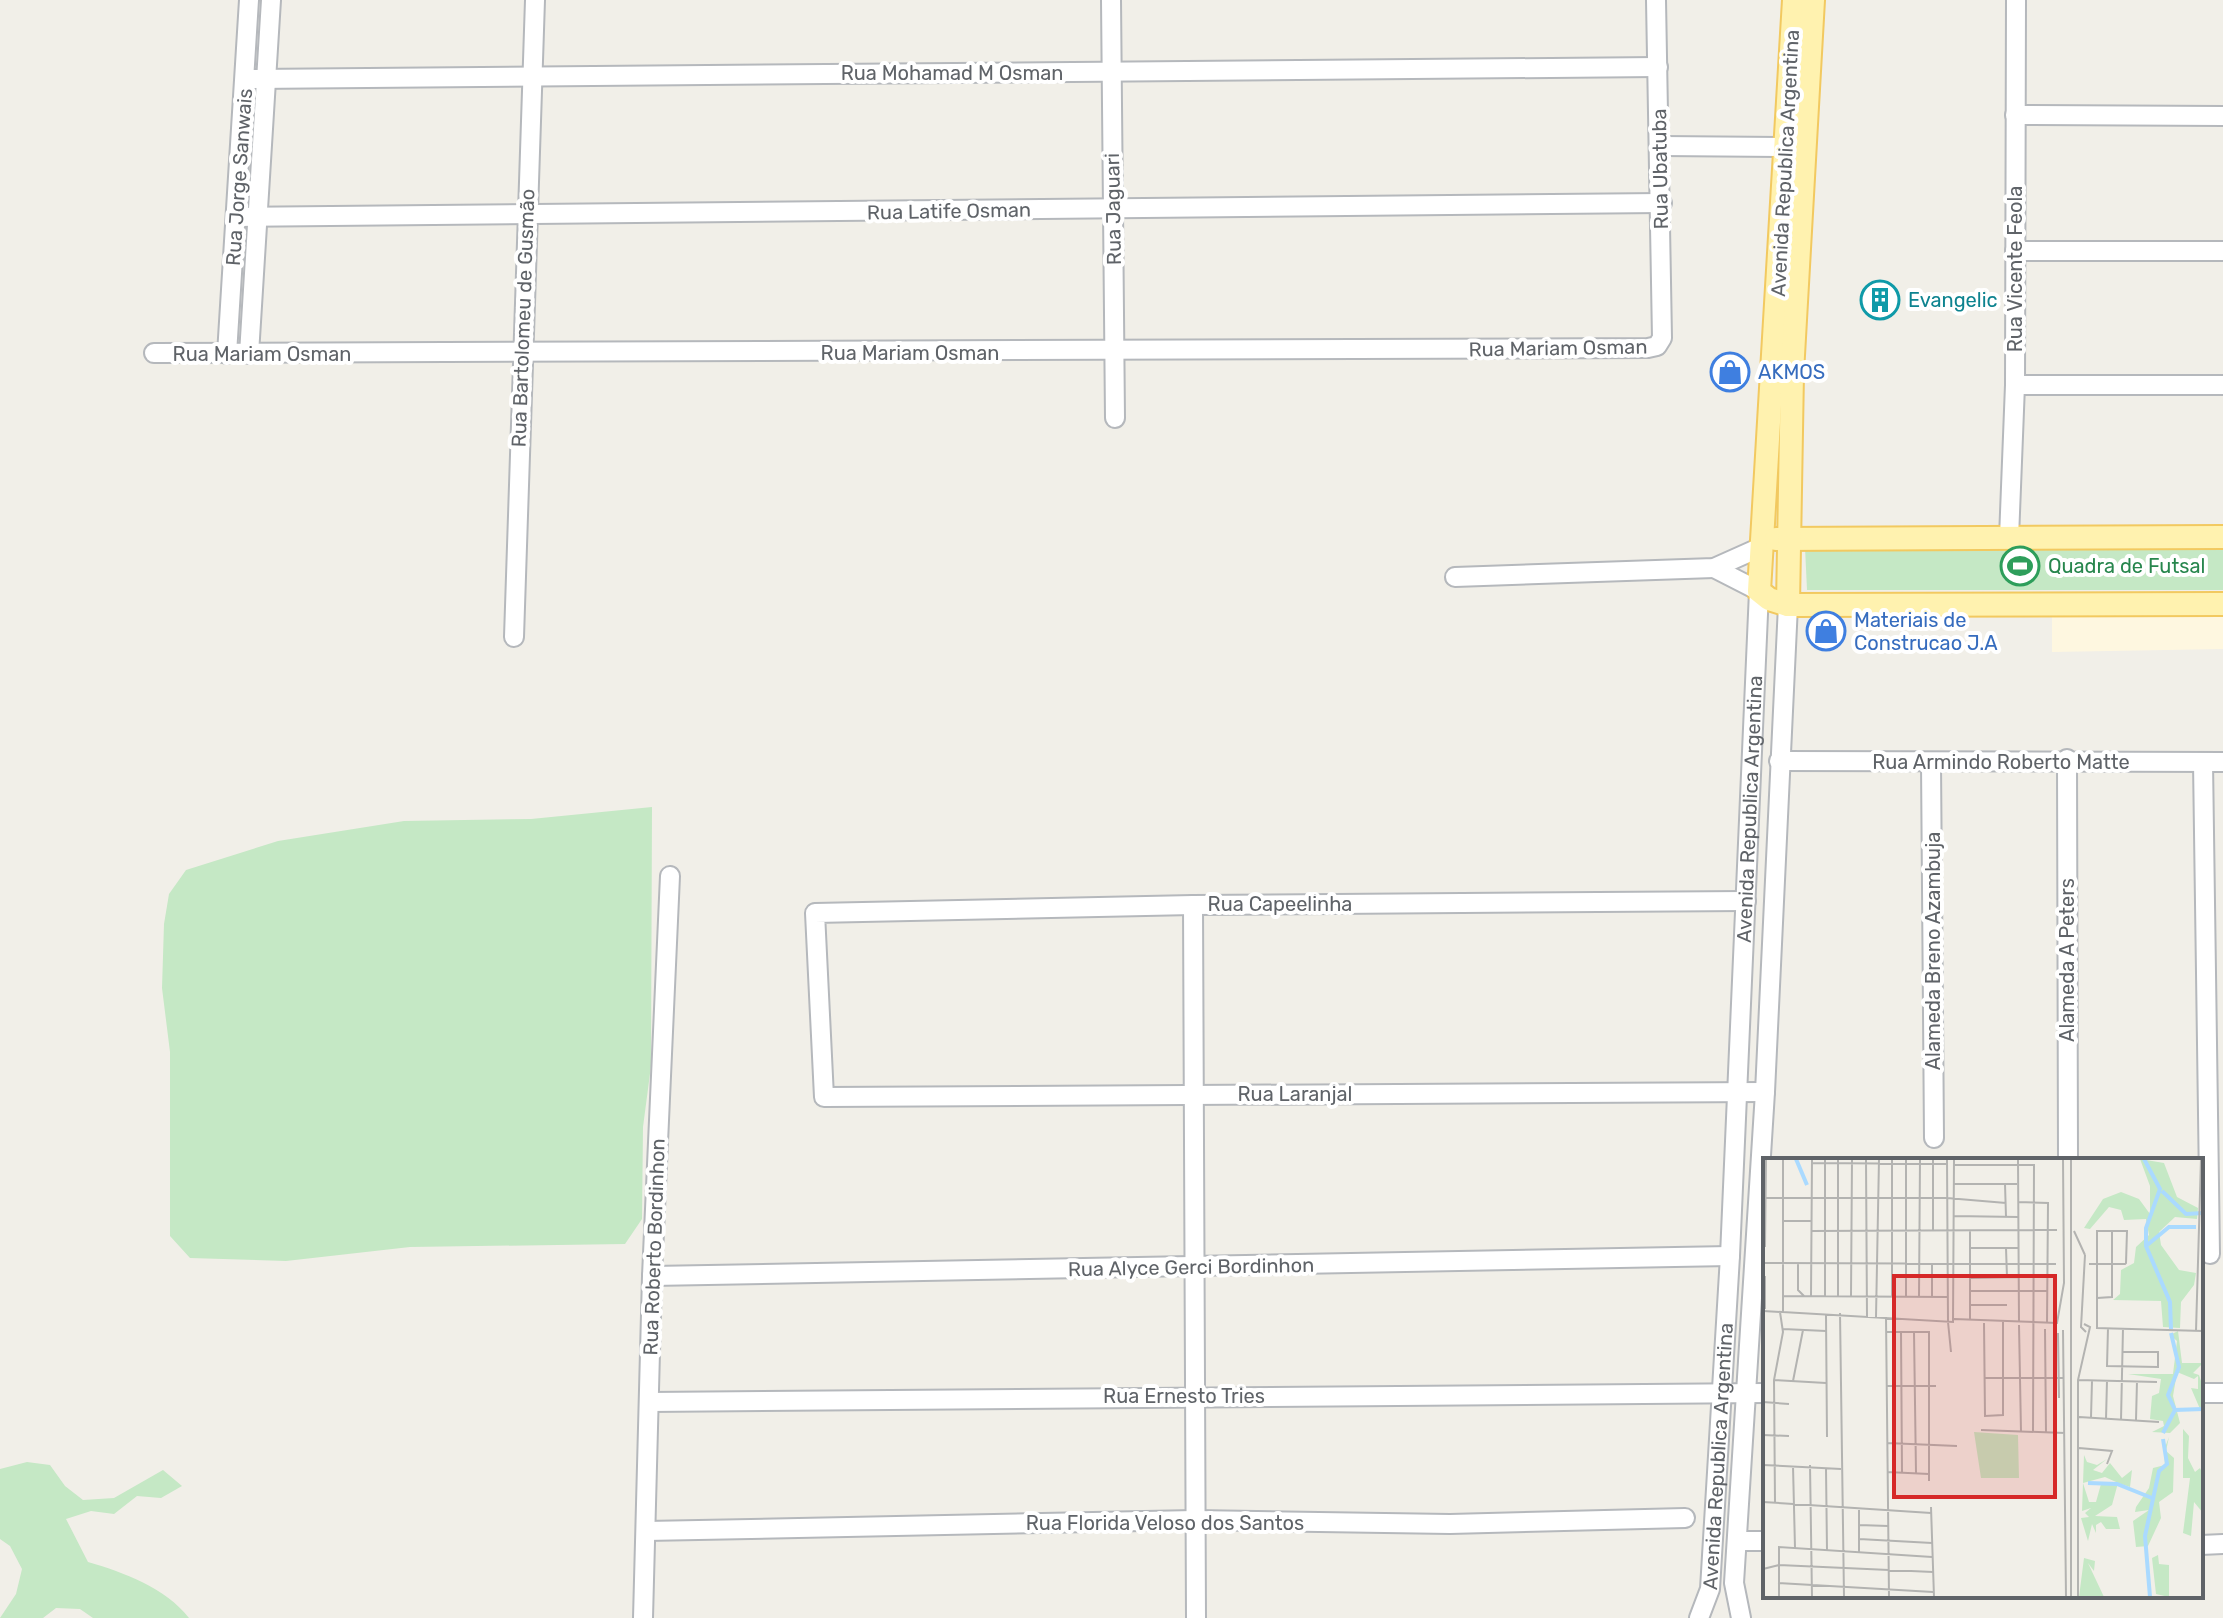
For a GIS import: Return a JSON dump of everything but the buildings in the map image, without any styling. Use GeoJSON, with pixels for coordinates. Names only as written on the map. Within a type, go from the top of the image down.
{"type":"FeatureCollection","features":[{"type":"Feature","properties":{"kind":"main road","name":"Avenida Republica Argentina"},"geometry":{"type":"LineString","coordinates":[[1759,591],[1794,0]]}},
{"type":"Feature","properties":{"kind":"main road","name":"Avenida Republica Argentina"},"geometry":{"type":"LineString","coordinates":[[1788,605],[1792,373],[1813,0]]}},
{"type":"Feature","properties":{"kind":"main road"},"geometry":{"type":"LineString","coordinates":[[1761,547],[1774,539],[1788,537],[2223,537]]}},
{"type":"Feature","properties":{"kind":"main road"},"geometry":{"type":"LineString","coordinates":[[1759,591],[1776,603],[1788,605],[2223,604]]}},
{"type":"Feature","properties":{"kind":"street","name":"Rua Jorge Sanwais"},"geometry":{"type":"LineString","coordinates":[[227,354],[249,0]]}},
{"type":"Feature","properties":{"kind":"street","name":"Rua Jorge Sanwais"},"geometry":{"type":"LineString","coordinates":[[249,354],[271,0]]}},
{"type":"Feature","properties":{"kind":"street","name":"Rua Bartolomeu de Gusmão"},"geometry":{"type":"LineString","coordinates":[[514,637],[535,0]]}},
{"type":"Feature","properties":{"kind":"street","name":"Rua Jaguari"},"geometry":{"type":"LineString","coordinates":[[1111,0],[1115,418]]}},
{"type":"Feature","properties":{"kind":"street","name":"Rua Ubatuba"},"geometry":{"type":"LineString","coordinates":[[1656,0],[1661,146],[1662,338]]}},
{"type":"Feature","properties":{"kind":"street","name":"Rua Vicente Feola"},"geometry":{"type":"LineString","coordinates":[[2009,538],[2015,385],[2016,0]]}},
{"type":"Feature","properties":{"kind":"street","name":"Rua Mohamad M Osman"},"geometry":{"type":"LineString","coordinates":[[246,79],[1658,67]]}},
{"type":"Feature","properties":{"kind":"street"},"geometry":{"type":"LineString","coordinates":[[2015,115],[2223,116]]}},
{"type":"Feature","properties":{"kind":"street"},"geometry":{"type":"LineString","coordinates":[[1661,146],[1786,147]]}},
{"type":"Feature","properties":{"kind":"street","name":"Rua Latife Osman"},"geometry":{"type":"LineString","coordinates":[[236,217],[1662,203]]}},
{"type":"Feature","properties":{"kind":"street"},"geometry":{"type":"LineString","coordinates":[[2015,251],[2223,251]]}},
{"type":"Feature","properties":{"kind":"street","name":"Rua Mariam Osman"},"geometry":{"type":"LineString","coordinates":[[154,353],[1115,353],[1648,348],[1657,346],[1662,338]]}},
{"type":"Feature","properties":{"kind":"street"},"geometry":{"type":"LineString","coordinates":[[2015,385],[2223,385]]}},
{"type":"Feature","properties":{"kind":"street"},"geometry":{"type":"LineString","coordinates":[[1455,577],[1714,568],[1761,547]]}},
{"type":"Feature","properties":{"kind":"street"},"geometry":{"type":"LineString","coordinates":[[1714,568],[1759,591]]}},
{"type":"Feature","properties":{"kind":"street","name":"Avenida Republica Argentina"},"geometry":{"type":"LineString","coordinates":[[1699,1618],[1710,1589],[1730,1256],[1759,591]]}},
{"type":"Feature","properties":{"kind":"street","name":"Avenida Republica Argentina"},"geometry":{"type":"LineString","coordinates":[[1741,1618],[1734,1583],[1746,1394],[1760,1256],[1788,605]]}},
{"type":"Feature","properties":{"kind":"street","name":"Rua Armindo Roberto Matte"},"geometry":{"type":"LineString","coordinates":[[1779,761],[1931,763],[2067,759],[2223,762]]}},
{"type":"Feature","properties":{"kind":"street","name":"Alameda A Peters"},"geometry":{"type":"LineString","coordinates":[[2067,759],[2068,1158]]}},
{"type":"Feature","properties":{"kind":"street"},"geometry":{"type":"LineString","coordinates":[[2203,762],[2216,1132],[2211,1254]]}},
{"type":"Feature","properties":{"kind":"street","name":"Alameda Breno Azambuja"},"geometry":{"type":"LineString","coordinates":[[1931,763],[1934,1138]]}},
{"type":"Feature","properties":{"kind":"street","name":"Rua Roberto Bordinhon"},"geometry":{"type":"LineString","coordinates":[[643,1618],[652,1276],[670,876]]}},
{"type":"Feature","properties":{"kind":"street","name":"Rua Capeelinha"},"geometry":{"type":"LineString","coordinates":[[824,1097],[815,913],[1193,905],[1746,901]]}},
{"type":"Feature","properties":{"kind":"street"},"geometry":{"type":"LineString","coordinates":[[1193,905],[1196,1618]]}},
{"type":"Feature","properties":{"kind":"street","name":"Rua Laranjal"},"geometry":{"type":"LineString","coordinates":[[824,1097],[1765,1092]]}},
{"type":"Feature","properties":{"kind":"street","name":"Rua Alyce Gerci Bordinhon"},"geometry":{"type":"LineString","coordinates":[[652,1276],[1730,1256]]}},
{"type":"Feature","properties":{"kind":"street","name":"Rua Ernesto Tries"},"geometry":{"type":"LineString","coordinates":[[649,1402],[1763,1393]]}},
{"type":"Feature","properties":{"kind":"street","name":"Rua Florida Veloso dos Santos"},"geometry":{"type":"LineString","coordinates":[[646,1531],[1195,1520],[1450,1524],[1685,1518]]}},
{"type":"Feature","properties":{"kind":"street"},"geometry":{"type":"LineString","coordinates":[[1737,1541],[1763,1541]]}},
{"type":"Feature","properties":{"kind":"street"},"geometry":{"type":"LineString","coordinates":[[2203,1545],[2223,1544]]}},
{"type":"Feature","properties":{"kind":"shaded area"},"geometry":{"type":"Polygon","coordinates":[[[2052,609],[2223,610],[2223,649],[2052,652],[2052,609]]]}},
{"type":"Feature","properties":{"kind":"green space"},"geometry":{"type":"Polygon","coordinates":[[[1805,547],[2223,547],[2223,590],[1807,590],[1805,547]]]}},
{"type":"Feature","properties":{"kind":"green space"},"geometry":{"type":"Polygon","coordinates":[[[652,807],[651,1066],[643,1127],[642,1219],[625,1244],[410,1247],[286,1261],[190,1258],[170,1236],[170,1052],[162,988],[164,924],[169,894],[186,870],[278,841],[404,821],[531,819],[652,807]]]}},
{"type":"Feature","properties":{"kind":"green space"},"geometry":{"type":"Polygon","coordinates":[[[27,1462],[50,1465],[65,1486],[83,1500],[114,1498],[163,1470],[182,1486],[161,1498],[137,1496],[114,1514],[91,1511],[66,1519],[88,1562],[129,1576],[156,1590],[189,1618],[93,1618],[80,1609],[56,1608],[43,1618],[0,1618],[16,1594],[22,1569],[10,1546],[0,1539],[0,1469],[27,1462]]]}},
{"type":"Feature","properties":{"kind":"place","name":"Evangelic"},"geometry":{"type":"Point","coordinates":[1880,300]}},
{"type":"Feature","properties":{"kind":"place","name":"AKMOS"},"geometry":{"type":"Point","coordinates":[1730,372]}},
{"type":"Feature","properties":{"kind":"place","name":"Quadra de Futsal"},"geometry":{"type":"Point","coordinates":[2020,566]}},
{"type":"Feature","properties":{"kind":"place","name":"Materiais de Construcao J.A"},"geometry":{"type":"Point","coordinates":[1826,631]}}]}
